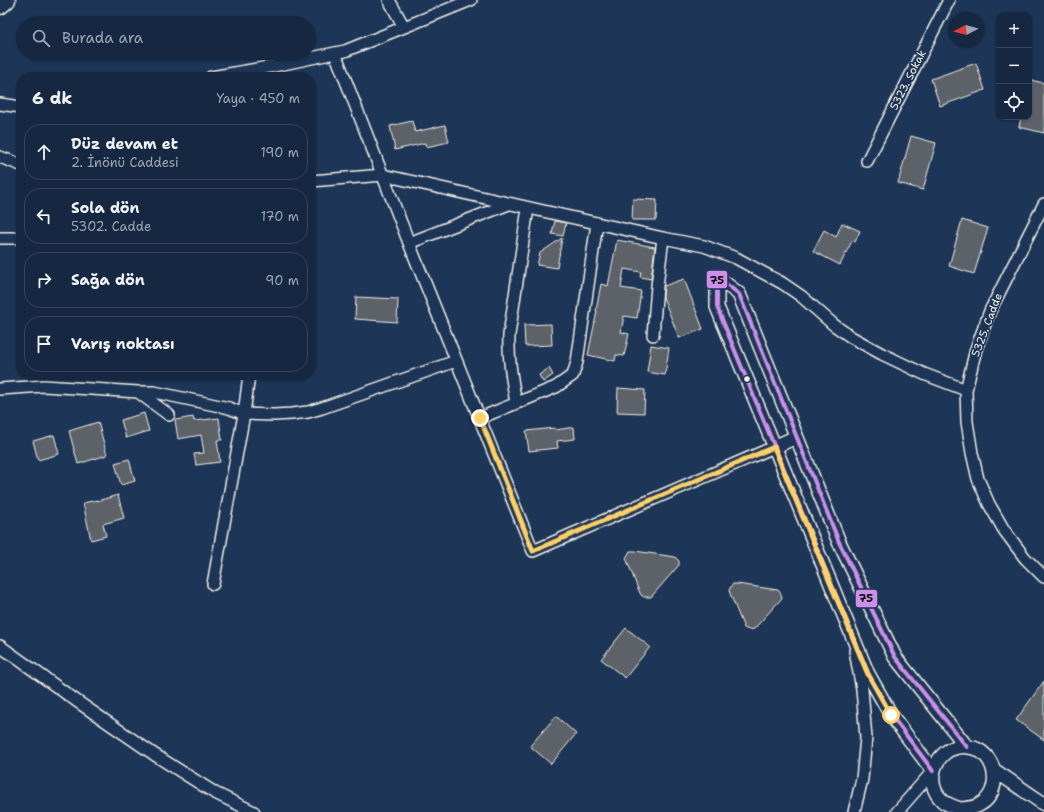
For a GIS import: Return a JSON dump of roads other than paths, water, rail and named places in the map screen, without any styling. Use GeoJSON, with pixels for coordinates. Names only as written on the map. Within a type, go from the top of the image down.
{"type":"FeatureCollection","features":[{"type":"Feature","properties":{"kind":"highway"},"geometry":{"type":"LineString","coordinates":[[0,6],[7,0]]}},
{"type":"Feature","properties":{"kind":"main road"},"geometry":{"type":"LineString","coordinates":[[933,772],[891,715],[868,674],[717,307],[717,278],[739,294],[839,542],[895,657],[967,747]]}},
{"type":"Feature","properties":{"kind":"main road"},"geometry":{"type":"LineString","coordinates":[[774,447],[796,437]]}},
{"type":"Feature","properties":{"kind":"main road"},"geometry":{"type":"LineString","coordinates":[[963,746],[982,752],[990,760],[994,770],[995,780],[993,789],[988,798],[980,804],[963,811],[942,801],[936,792],[933,782],[933,772],[937,762],[952,748],[963,746]]}},
{"type":"Feature","properties":{"kind":"main road"},"geometry":{"type":"LineString","coordinates":[[994,770],[1044,804]]}},
{"type":"Feature","properties":{"kind":"street"},"geometry":{"type":"LineString","coordinates":[[389,0],[404,27]]}},
{"type":"Feature","properties":{"kind":"street"},"geometry":{"type":"LineString","coordinates":[[316,57],[345,51],[471,0]]}},
{"type":"Feature","properties":{"kind":"street","name":"5323. Sokak"},"geometry":{"type":"LineString","coordinates":[[867,161],[949,0]]}},
{"type":"Feature","properties":{"kind":"street"},"geometry":{"type":"LineString","coordinates":[[335,53],[409,243],[533,551],[774,447]]}},
{"type":"Feature","properties":{"kind":"street"},"geometry":{"type":"LineString","coordinates":[[240,72],[302,60]]}},
{"type":"Feature","properties":{"kind":"street"},"geometry":{"type":"LineString","coordinates":[[0,104],[16,106]]}},
{"type":"Feature","properties":{"kind":"street"},"geometry":{"type":"LineString","coordinates":[[0,157],[16,163]]}},
{"type":"Feature","properties":{"kind":"street"},"geometry":{"type":"LineString","coordinates":[[316,181],[383,175],[704,246],[736,258],[782,283],[801,296],[834,325],[851,337],[924,374],[966,390]]}},
{"type":"Feature","properties":{"kind":"street"},"geometry":{"type":"LineString","coordinates":[[409,243],[509,204]]}},
{"type":"Feature","properties":{"kind":"street","name":"5325. Cadde"},"geometry":{"type":"LineString","coordinates":[[1044,204],[990,311],[976,349],[966,390],[967,422],[978,480],[989,504],[1004,530],[1025,558],[1044,577]]}},
{"type":"Feature","properties":{"kind":"street"},"geometry":{"type":"LineString","coordinates":[[516,403],[508,349],[528,208]]}},
{"type":"Feature","properties":{"kind":"street"},"geometry":{"type":"LineString","coordinates":[[480,418],[556,387],[573,375],[576,369],[597,223]]}},
{"type":"Feature","properties":{"kind":"street"},"geometry":{"type":"LineString","coordinates":[[0,238],[16,238]]}},
{"type":"Feature","properties":{"kind":"street"},"geometry":{"type":"LineString","coordinates":[[652,335],[663,238]]}},
{"type":"Feature","properties":{"kind":"street"},"geometry":{"type":"LineString","coordinates":[[0,389],[44,386],[154,392],[229,408],[244,414],[292,414],[308,412],[456,361]]}},
{"type":"Feature","properties":{"kind":"street"},"geometry":{"type":"LineString","coordinates":[[212,584],[244,414],[248,380]]}},
{"type":"Feature","properties":{"kind":"street"},"geometry":{"type":"LineString","coordinates":[[138,392],[169,415]]}},
{"type":"Feature","properties":{"kind":"street"},"geometry":{"type":"LineString","coordinates":[[850,631],[862,689],[866,738],[862,779],[854,812]]}},
{"type":"Feature","properties":{"kind":"street"},"geometry":{"type":"LineString","coordinates":[[0,646],[155,755],[215,793],[254,812]]}},
{"type":"Feature","properties":{"kind":"street"},"geometry":{"type":"LineString","coordinates":[[897,812],[933,772]]}}]}
